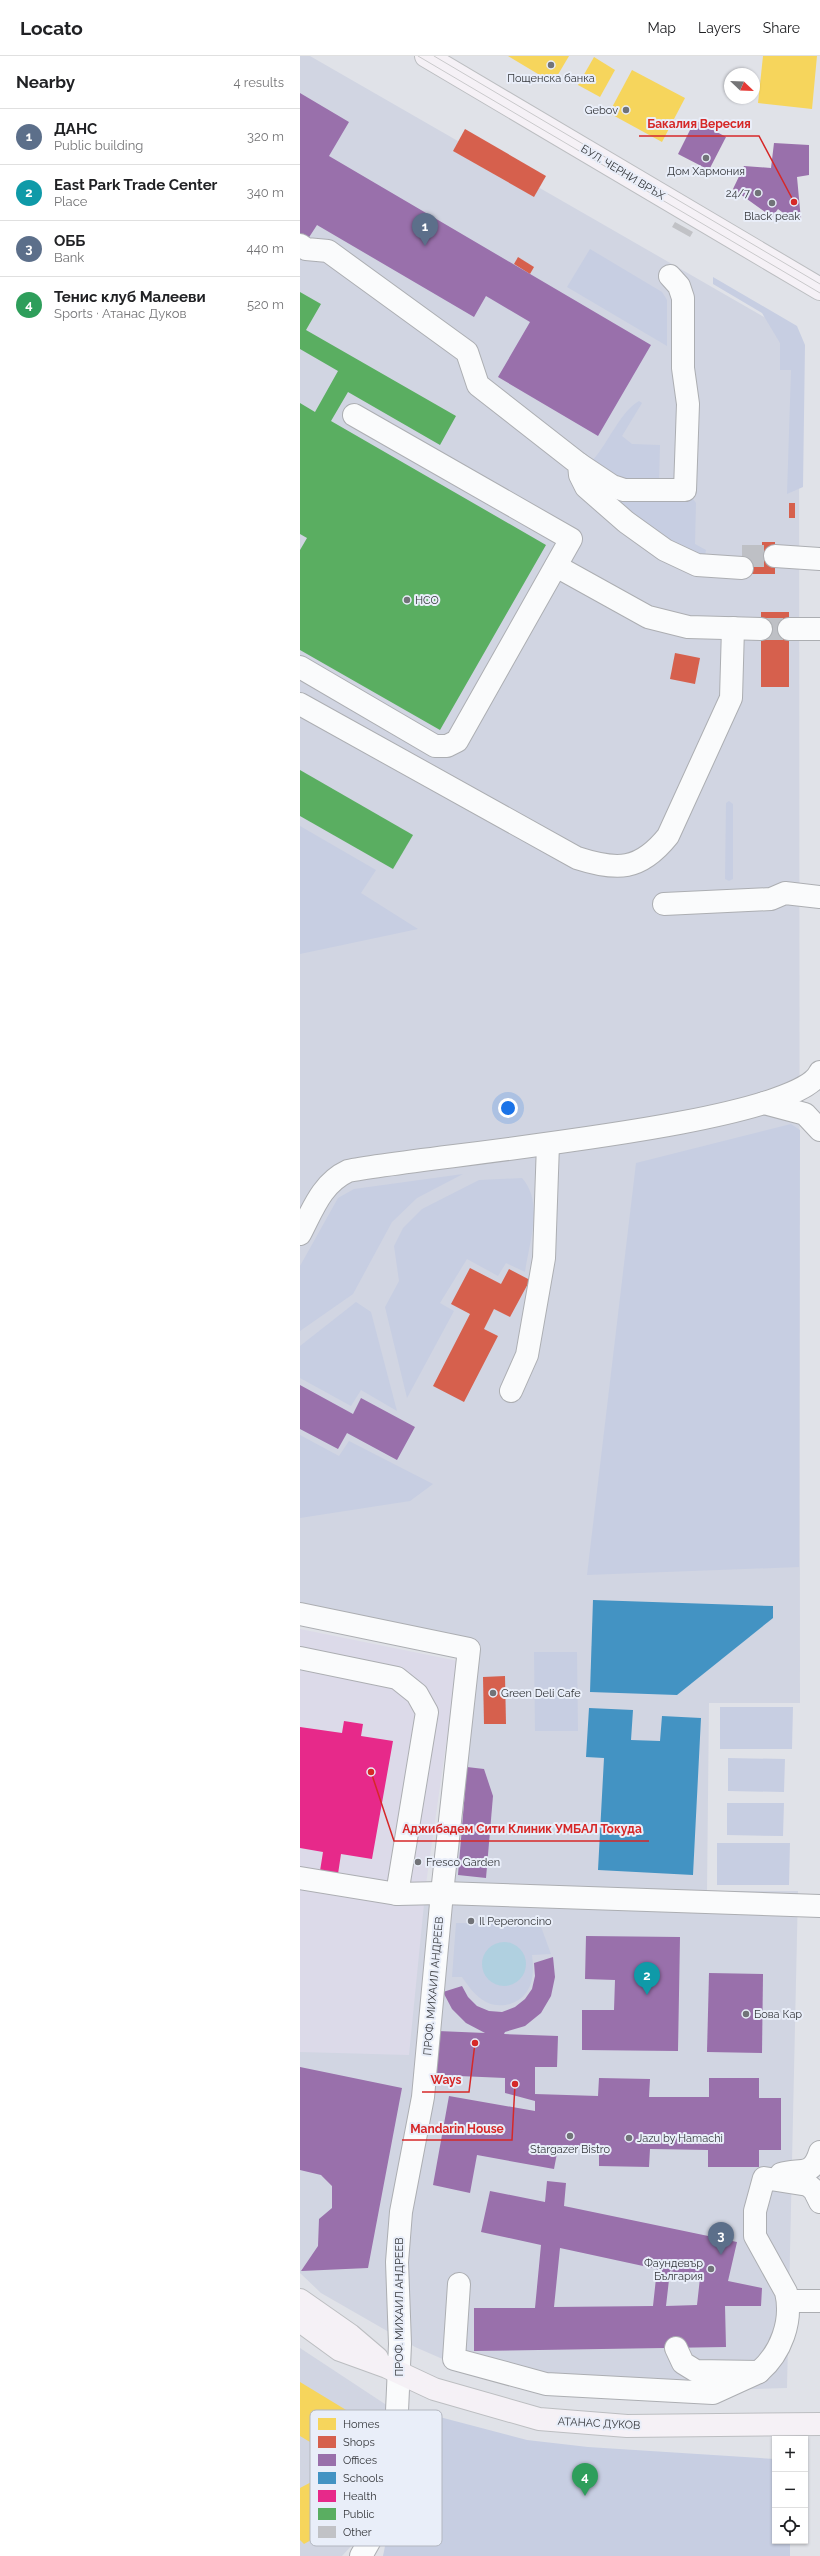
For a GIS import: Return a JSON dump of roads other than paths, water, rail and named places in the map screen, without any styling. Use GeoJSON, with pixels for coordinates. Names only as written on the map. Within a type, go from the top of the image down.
{"type":"FeatureCollection","features":[{"type":"Feature","properties":{"kind":"main road","name":"БУЛ. ЧЕРНИ ВРЪХ"},"geometry":{"type":"LineString","coordinates":[[440,60],[820,289]]}},
{"type":"Feature","properties":{"kind":"main road","name":"АТАНАС ДУКОВ"},"geometry":{"type":"LineString","coordinates":[[300,2300],[350,2335],[393,2370]]}},
{"type":"Feature","properties":{"kind":"main road","name":"АТАНАС ДУКОВ"},"geometry":{"type":"LineString","coordinates":[[300,2321],[340,2350],[458,2397],[515,2413],[562,2422],[627,2426],[820,2424]]}},
{"type":"Feature","properties":{"kind":"street"},"geometry":{"type":"LineString","coordinates":[[300,245],[306,249],[328,251],[467,352],[478,385],[579,464],[612,486],[624,490],[685,490],[688,404],[683,368],[683,298],[680,286],[670,276]]}},
{"type":"Feature","properties":{"kind":"street"},"geometry":{"type":"LineString","coordinates":[[300,667],[435,746],[447,746],[457,741],[572,539],[354,415]]}},
{"type":"Feature","properties":{"kind":"street"},"geometry":{"type":"LineString","coordinates":[[579,464],[580,475],[586,487],[591,492],[642,534],[666,550],[697,566],[722,556],[742,562]]}},
{"type":"Feature","properties":{"kind":"street"},"geometry":{"type":"LineString","coordinates":[[775,562],[786,568],[814,559]]}},
{"type":"Feature","properties":{"kind":"street"},"geometry":{"type":"LineString","coordinates":[[556,566],[648,617],[688,627],[761,629]]}},
{"type":"Feature","properties":{"kind":"street"},"geometry":{"type":"LineString","coordinates":[[300,704],[577,858],[599,865],[618,866],[634,863],[654,853],[668,836],[731,698],[733,628]]}},
{"type":"Feature","properties":{"kind":"street"},"geometry":{"type":"LineString","coordinates":[[789,629],[820,630]]}},
{"type":"Feature","properties":{"kind":"street"},"geometry":{"type":"LineString","coordinates":[[664,904],[771,898],[782,902],[799,902],[815,897]]}},
{"type":"Feature","properties":{"kind":"street"},"geometry":{"type":"LineString","coordinates":[[300,1234],[326,1186],[335,1177],[348,1171],[637,1132],[764,1103],[804,1089],[820,1072]]}},
{"type":"Feature","properties":{"kind":"street"},"geometry":{"type":"LineString","coordinates":[[764,1103],[805,1114],[820,1130]]}},
{"type":"Feature","properties":{"kind":"street"},"geometry":{"type":"LineString","coordinates":[[511,1391],[527,1355],[544,1258],[548,1144]]}},
{"type":"Feature","properties":{"kind":"street","name":"ПРОФ. МИХАИЛ АНДРЕЕВ"},"geometry":{"type":"LineString","coordinates":[[300,1614],[469,1648],[442,1893],[423,2097],[401,2212],[397,2262],[393,2370],[397,2410]]}},
{"type":"Feature","properties":{"kind":"street"},"geometry":{"type":"LineString","coordinates":[[300,1658],[397,1678],[422,1703]]}},
{"type":"Feature","properties":{"kind":"street"},"geometry":{"type":"LineString","coordinates":[[300,1672],[422,1703],[461,1717]]}},
{"type":"Feature","properties":{"kind":"street"},"geometry":{"type":"LineString","coordinates":[[397,1894],[422,1703]]}},
{"type":"Feature","properties":{"kind":"street"},"geometry":{"type":"LineString","coordinates":[[300,1881],[397,1894],[442,1893],[820,1906]]}},
{"type":"Feature","properties":{"kind":"street"},"geometry":{"type":"LineString","coordinates":[[770,2178],[785,2173],[808,2170],[814,2165],[820,2152]]}},
{"type":"Feature","properties":{"kind":"street"},"geometry":{"type":"LineString","coordinates":[[459,2284],[454,2359],[546,2384],[713,2393],[759,2372],[777,2351],[784,2333],[788,2301],[786,2292],[755,2236],[755,2211],[764,2178],[808,2185],[814,2190],[820,2202]]}},
{"type":"Feature","properties":{"kind":"street"},"geometry":{"type":"LineString","coordinates":[[788,2301],[820,2301]]}},
{"type":"Feature","properties":{"kind":"street"},"geometry":{"type":"LineString","coordinates":[[676,2348],[683,2363],[696,2371],[759,2372]]}},
{"type":"Feature","properties":{"kind":"street","name":"ПРОФ. МИХАИЛ АНДРЕЕВ"},"geometry":{"type":"LineString","coordinates":[[361,2556],[367,2546]]}},
{"type":"Feature","properties":{"kind":"tunnel"},"geometry":{"type":"LineString","coordinates":[[742,556],[775,556]]}},
{"type":"Feature","properties":{"kind":"tunnel"},"geometry":{"type":"LineString","coordinates":[[761,629],[789,629]]}},
{"type":"Feature","properties":{"kind":"tram line"},"geometry":{"type":"LineString","coordinates":[[418,56],[820,293]]}},
{"type":"Feature","properties":{"kind":"tram line"},"geometry":{"type":"LineString","coordinates":[[434,56],[820,284]]}},
{"type":"Feature","properties":{"kind":"place","name":"Пощенска банка"},"geometry":{"type":"Point","coordinates":[551,65]}},
{"type":"Feature","properties":{"kind":"place","name":"Gebov"},"geometry":{"type":"Point","coordinates":[626,110]}},
{"type":"Feature","properties":{"kind":"place","name":"Дом Хармония"},"geometry":{"type":"Point","coordinates":[706,158]}},
{"type":"Feature","properties":{"kind":"place","name":"24/7"},"geometry":{"type":"Point","coordinates":[758,193]}},
{"type":"Feature","properties":{"kind":"place","name":"Бакалия Вересия"},"geometry":{"type":"Point","coordinates":[794,202]}},
{"type":"Feature","properties":{"kind":"place","name":"Black peak"},"geometry":{"type":"Point","coordinates":[772,203]}},
{"type":"Feature","properties":{"kind":"place","name":"ДАНС"},"geometry":{"type":"Point","coordinates":[425,246]}},
{"type":"Feature","properties":{"kind":"place","name":"НСО"},"geometry":{"type":"Point","coordinates":[407,600]}},
{"type":"Feature","properties":{"kind":"place","name":"Green Deli Cafe"},"geometry":{"type":"Point","coordinates":[493,1693]}},
{"type":"Feature","properties":{"kind":"place","name":"Аджибадем Сити Клиник УМБАЛ Токуда"},"geometry":{"type":"Point","coordinates":[371,1772]}},
{"type":"Feature","properties":{"kind":"place","name":"Fresco Garden"},"geometry":{"type":"Point","coordinates":[418,1862]}},
{"type":"Feature","properties":{"kind":"place","name":"Il Peperoncino"},"geometry":{"type":"Point","coordinates":[471,1921]}},
{"type":"Feature","properties":{"kind":"place","name":"East Park Trade Center"},"geometry":{"type":"Point","coordinates":[647,1995]}},
{"type":"Feature","properties":{"kind":"place","name":"Бова Кар"},"geometry":{"type":"Point","coordinates":[746,2014]}},
{"type":"Feature","properties":{"kind":"place","name":"Ways"},"geometry":{"type":"Point","coordinates":[475,2043]}},
{"type":"Feature","properties":{"kind":"place","name":"Mandarin House"},"geometry":{"type":"Point","coordinates":[515,2084]}},
{"type":"Feature","properties":{"kind":"place","name":"Stargazer Bistro"},"geometry":{"type":"Point","coordinates":[570,2136]}},
{"type":"Feature","properties":{"kind":"place","name":"Jazu by Hamachi"},"geometry":{"type":"Point","coordinates":[629,2138]}},
{"type":"Feature","properties":{"kind":"place","name":"ОББ"},"geometry":{"type":"Point","coordinates":[721,2255]}},
{"type":"Feature","properties":{"kind":"place","name":"Фаундевър България"},"geometry":{"type":"Point","coordinates":[711,2269]}},
{"type":"Feature","properties":{"kind":"place","name":"Тенис клуб Малееви"},"geometry":{"type":"Point","coordinates":[585,2496]}}]}
